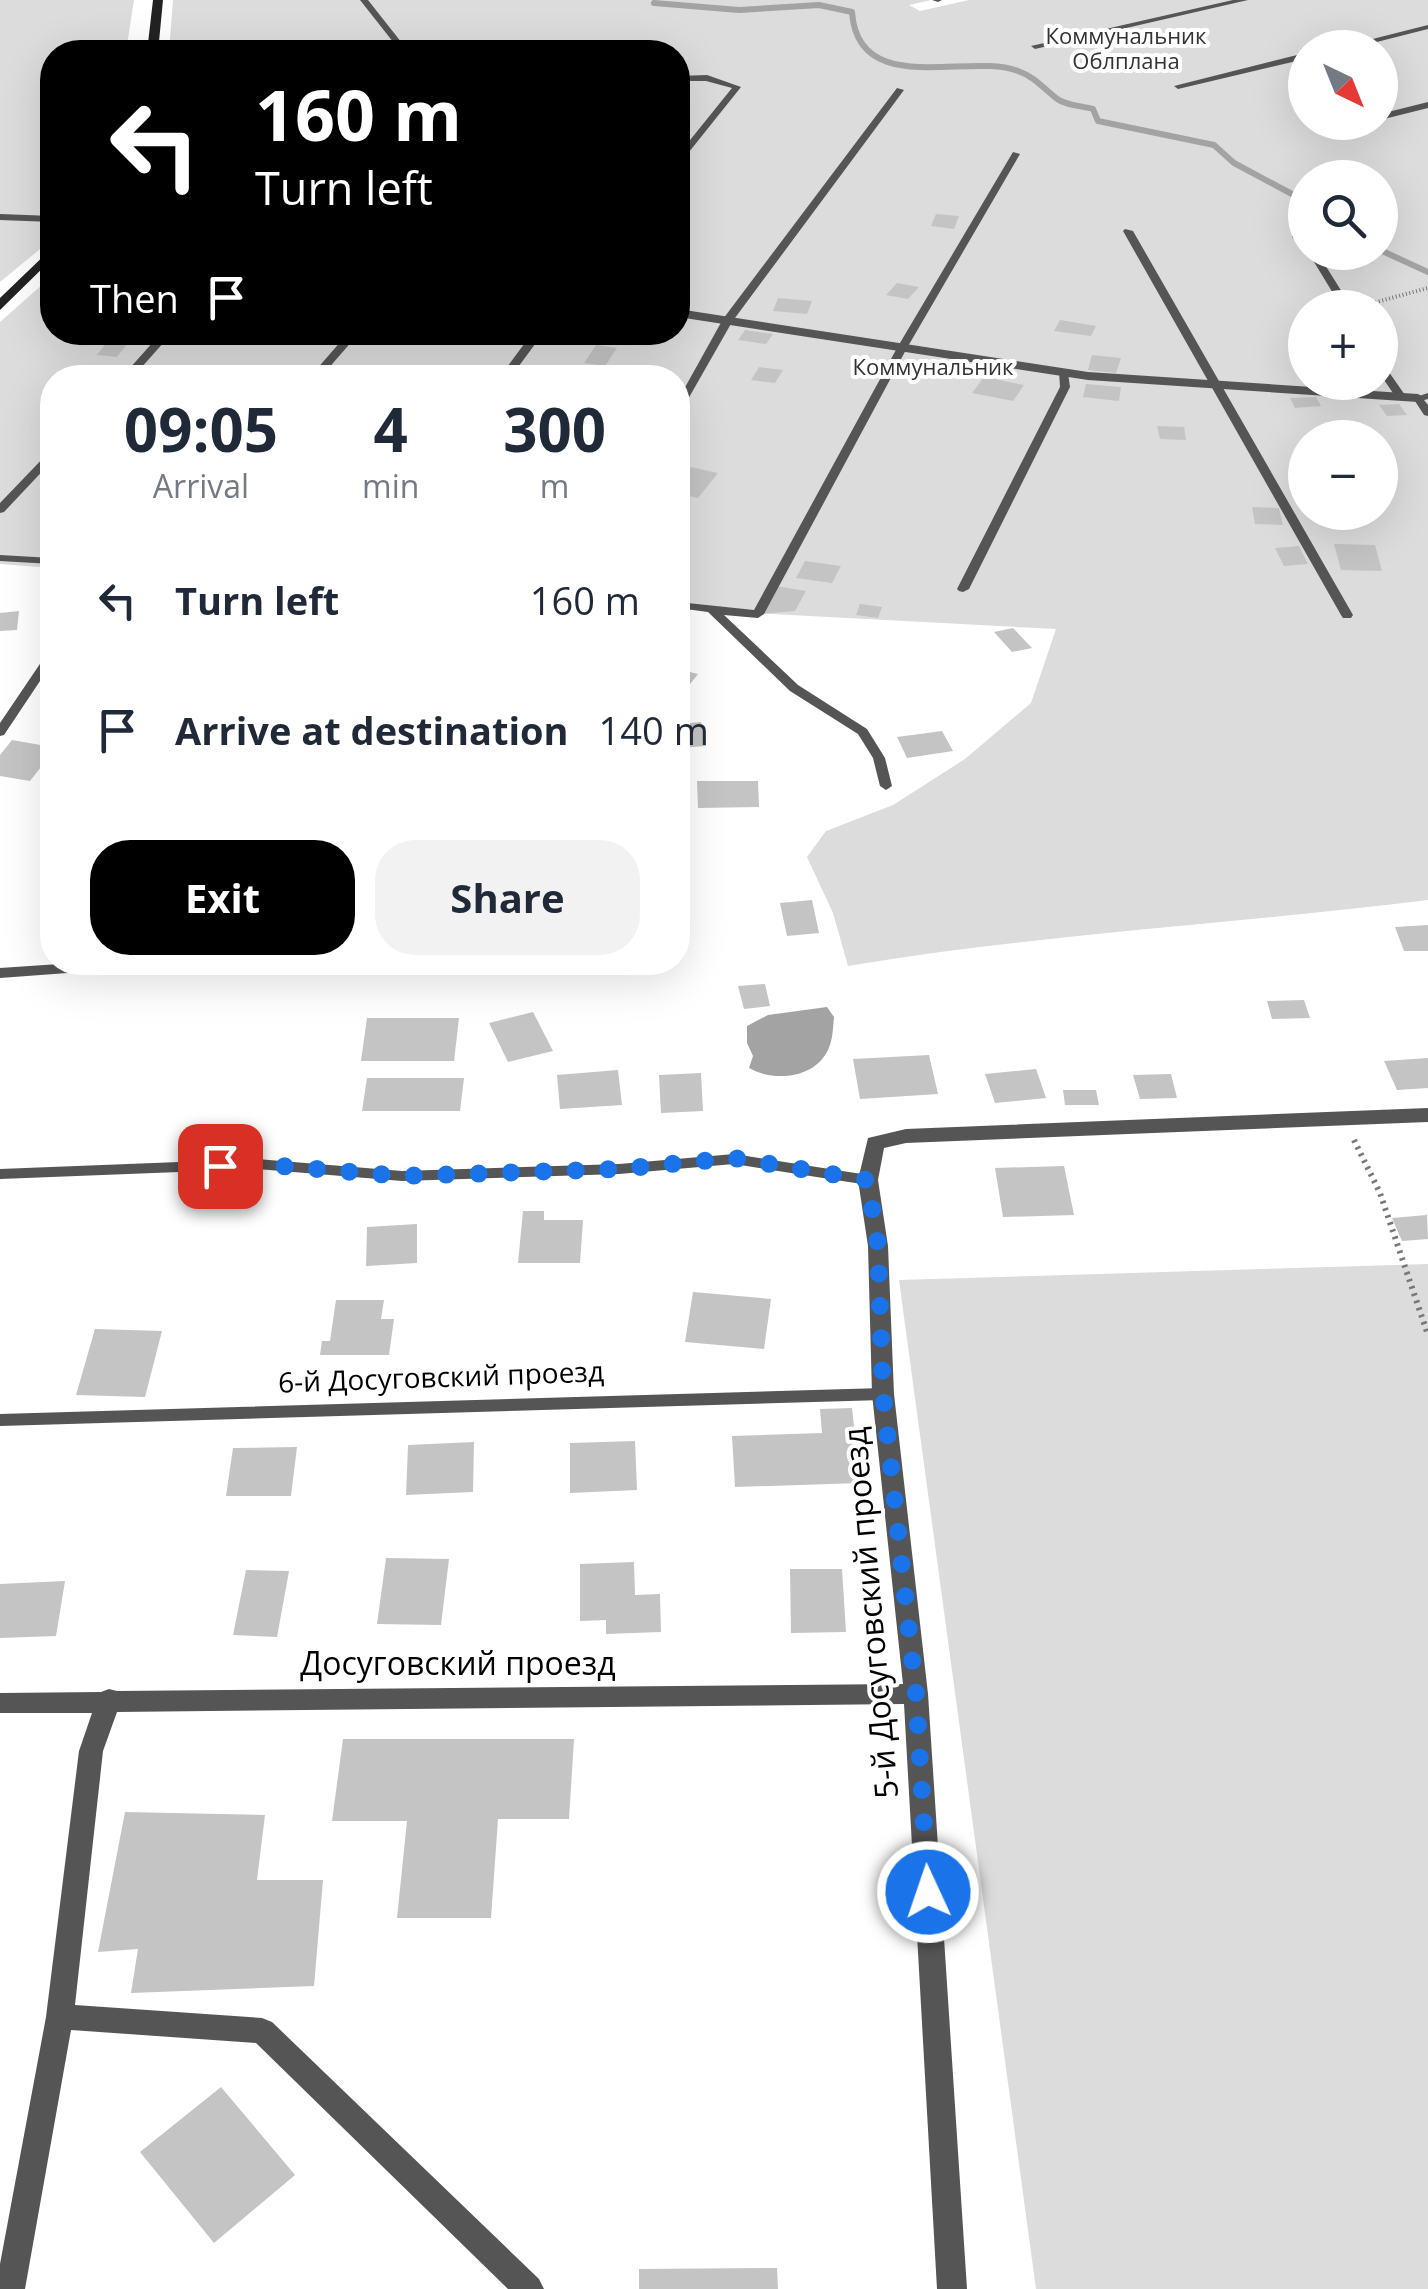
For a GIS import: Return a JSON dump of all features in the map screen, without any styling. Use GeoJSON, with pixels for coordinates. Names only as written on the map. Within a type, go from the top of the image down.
{"type":"FeatureCollection","features":[{"type":"Feature","properties":{"kind":"main road"},"geometry":{"type":"LineString","coordinates":[[153,40],[158,0]]}},
{"type":"Feature","properties":{"kind":"main road"},"geometry":{"type":"LineString","coordinates":[[0,306],[40,264]]}},
{"type":"Feature","properties":{"kind":"street"},"geometry":{"type":"LineString","coordinates":[[690,315],[1063,373],[1423,397]]}},
{"type":"Feature","properties":{"kind":"street"},"geometry":{"type":"LineString","coordinates":[[868,1180],[875,1143],[906,1136],[1428,1115]]}},
{"type":"Feature","properties":{"kind":"street","name":"5-й Досуговский проезд"},"geometry":{"type":"LineString","coordinates":[[868,1180],[878,1246],[883,1394],[916,1694],[952,2289]]}},
{"type":"Feature","properties":{"kind":"street","name":"Досуговский проезд"},"geometry":{"type":"LineString","coordinates":[[0,1703],[916,1694]]}},
{"type":"Feature","properties":{"kind":"street"},"geometry":{"type":"LineString","coordinates":[[10,2289],[60,2017],[90,1751],[108,1699]]}},
{"type":"Feature","properties":{"kind":"street"},"geometry":{"type":"LineString","coordinates":[[60,2017],[262,2030],[529,2289]]}},
{"type":"Feature","properties":{"kind":"lane"},"geometry":{"type":"LineString","coordinates":[[364,0],[396,40]]}},
{"type":"Feature","properties":{"kind":"lane"},"geometry":{"type":"LineString","coordinates":[[1034,46],[1244,0]]}},
{"type":"Feature","properties":{"kind":"lane"},"geometry":{"type":"LineString","coordinates":[[1398,34],[1428,27]]}},
{"type":"Feature","properties":{"kind":"lane"},"geometry":{"type":"LineString","coordinates":[[1178,86],[1288,60]]}},
{"type":"Feature","properties":{"kind":"lane"},"geometry":{"type":"LineString","coordinates":[[690,78],[708,78],[736,88],[690,145]]}},
{"type":"Feature","properties":{"kind":"lane"},"geometry":{"type":"LineString","coordinates":[[690,387],[728,321],[900,90]]}},
{"type":"Feature","properties":{"kind":"lane"},"geometry":{"type":"LineString","coordinates":[[1398,112],[1428,105]]}},
{"type":"Feature","properties":{"kind":"lane"},"geometry":{"type":"LineString","coordinates":[[758,614],[902,348],[1016,154]]}},
{"type":"Feature","properties":{"kind":"lane"},"geometry":{"type":"LineString","coordinates":[[0,217],[40,218]]}},
{"type":"Feature","properties":{"kind":"lane"},"geometry":{"type":"LineString","coordinates":[[1128,231],[1347,615]]}},
{"type":"Feature","properties":{"kind":"lane"},"geometry":{"type":"LineString","coordinates":[[138,365],[156,345]]}},
{"type":"Feature","properties":{"kind":"lane"},"geometry":{"type":"LineString","coordinates":[[325,365],[343,345]]}},
{"type":"Feature","properties":{"kind":"lane"},"geometry":{"type":"LineString","coordinates":[[514,365],[529,345]]}},
{"type":"Feature","properties":{"kind":"lane"},"geometry":{"type":"LineString","coordinates":[[962,589],[1065,387],[1063,373]]}},
{"type":"Feature","properties":{"kind":"lane"},"geometry":{"type":"LineString","coordinates":[[1398,393],[1401,397]]}},
{"type":"Feature","properties":{"kind":"lane"},"geometry":{"type":"LineString","coordinates":[[1423,397],[1428,413]]}},
{"type":"Feature","properties":{"kind":"lane"},"geometry":{"type":"LineString","coordinates":[[0,510],[40,468]]}},
{"type":"Feature","properties":{"kind":"lane"},"geometry":{"type":"LineString","coordinates":[[0,558],[40,560]]}},
{"type":"Feature","properties":{"kind":"lane"},"geometry":{"type":"LineString","coordinates":[[690,606],[758,614]]}},
{"type":"Feature","properties":{"kind":"lane"},"geometry":{"type":"LineString","coordinates":[[758,614],[713,611],[794,688],[863,732],[879,758],[886,786]]}},
{"type":"Feature","properties":{"kind":"lane"},"geometry":{"type":"LineString","coordinates":[[0,732],[40,673]]}},
{"type":"Feature","properties":{"kind":"lane"},"geometry":{"type":"LineString","coordinates":[[0,973],[40,970]]}},
{"type":"Feature","properties":{"kind":"lane"},"geometry":{"type":"LineString","coordinates":[[0,1174],[257,1164],[402,1176],[619,1169],[734,1158],[868,1180]]}},
{"type":"Feature","properties":{"kind":"lane","name":"6-й Досуговский проезд"},"geometry":{"type":"LineString","coordinates":[[0,1420],[883,1394]]}},
{"type":"Feature","properties":{"kind":"path"},"geometry":{"type":"LineString","coordinates":[[1398,296],[1428,288]]}},
{"type":"Feature","properties":{"kind":"path"},"geometry":{"type":"LineString","coordinates":[[1344,1120],[1380,1193],[1428,1335]]}},
{"type":"Feature","properties":{"kind":"green space"},"geometry":{"type":"Polygon","coordinates":[[[0,0],[134,0],[128,40],[40,40],[40,249],[0,282],[0,0]]]}},
{"type":"Feature","properties":{"kind":"green space","name":"Коммунальник"},"geometry":{"type":"Polygon","coordinates":[[[173,0],[931,0],[909,5],[920,11],[969,0],[1428,0],[1428,900],[993,946],[848,966],[833,913],[807,857],[826,831],[893,805],[965,759],[1031,703],[1056,629],[690,610],[690,365],[40,365],[40,567],[0,564],[0,322],[40,287],[40,345],[690,345],[690,40],[170,40],[173,0]]]}},
{"type":"Feature","properties":{"kind":"green space"},"geometry":{"type":"Polygon","coordinates":[[[1428,1264],[1428,2289],[1036,2289],[899,1280],[1428,1264]]]}},
{"type":"Feature","properties":{"kind":"shaded area"},"geometry":{"type":"Polygon","coordinates":[[[827,1007],[834,1017],[831,1042],[822,1060],[793,1075],[770,1075],[749,1068],[753,1056],[747,1043],[747,1026],[768,1015],[827,1007]]]}},
{"type":"Feature","properties":{"kind":"building"},"geometry":{"type":"Polygon","coordinates":[[[936,214],[959,216],[954,229],[931,226],[936,214]]]}},
{"type":"Feature","properties":{"kind":"building"},"geometry":{"type":"Polygon","coordinates":[[[897,283],[919,287],[908,299],[886,295],[897,283]]]}},
{"type":"Feature","properties":{"kind":"building"},"geometry":{"type":"Polygon","coordinates":[[[778,298],[812,301],[807,314],[773,311],[778,298]]]}},
{"type":"Feature","properties":{"kind":"building"},"geometry":{"type":"Polygon","coordinates":[[[1060,320],[1096,326],[1091,336],[1054,331],[1060,320]]]}},
{"type":"Feature","properties":{"kind":"building"},"geometry":{"type":"Polygon","coordinates":[[[745,330],[773,334],[766,344],[738,340],[745,330]]]}},
{"type":"Feature","properties":{"kind":"building"},"geometry":{"type":"Polygon","coordinates":[[[105,345],[126,345],[117,357],[97,355],[105,345]]]}},
{"type":"Feature","properties":{"kind":"building"},"geometry":{"type":"Polygon","coordinates":[[[596,345],[617,348],[606,365],[584,363],[596,345]]]}},
{"type":"Feature","properties":{"kind":"building"},"geometry":{"type":"Polygon","coordinates":[[[1092,355],[1121,358],[1116,373],[1088,370],[1092,355]]]}},
{"type":"Feature","properties":{"kind":"building"},"geometry":{"type":"Polygon","coordinates":[[[759,367],[783,370],[775,383],[751,380],[759,367]]]}},
{"type":"Feature","properties":{"kind":"building"},"geometry":{"type":"Polygon","coordinates":[[[984,377],[1024,385],[1013,401],[972,393],[984,377]]]}},
{"type":"Feature","properties":{"kind":"building"},"geometry":{"type":"Polygon","coordinates":[[[1086,384],[1121,387],[1119,401],[1083,397],[1086,384]]]}},
{"type":"Feature","properties":{"kind":"building"},"geometry":{"type":"Polygon","coordinates":[[[1291,400],[1318,400],[1321,406],[1295,408],[1291,400]]]}},
{"type":"Feature","properties":{"kind":"building"},"geometry":{"type":"Polygon","coordinates":[[[1399,404],[1407,415],[1387,416],[1379,405],[1399,404]]]}},
{"type":"Feature","properties":{"kind":"building"},"geometry":{"type":"Polygon","coordinates":[[[1157,426],[1184,427],[1186,440],[1160,439],[1157,426]]]}},
{"type":"Feature","properties":{"kind":"building"},"geometry":{"type":"Polygon","coordinates":[[[690,467],[718,473],[698,498],[690,496],[690,467]]]}},
{"type":"Feature","properties":{"kind":"building"},"geometry":{"type":"Polygon","coordinates":[[[1252,507],[1279,508],[1283,525],[1255,524],[1252,507]]]}},
{"type":"Feature","properties":{"kind":"building"},"geometry":{"type":"Polygon","coordinates":[[[1334,544],[1375,545],[1382,571],[1341,570],[1334,544]]]}},
{"type":"Feature","properties":{"kind":"building"},"geometry":{"type":"Polygon","coordinates":[[[1299,546],[1308,564],[1284,566],[1275,548],[1299,546]]]}},
{"type":"Feature","properties":{"kind":"building"},"geometry":{"type":"Polygon","coordinates":[[[805,561],[841,566],[832,583],[796,578],[805,561]]]}},
{"type":"Feature","properties":{"kind":"building"},"geometry":{"type":"Polygon","coordinates":[[[776,586],[806,591],[795,611],[758,614],[776,586]]]}},
{"type":"Feature","properties":{"kind":"building"},"geometry":{"type":"Polygon","coordinates":[[[860,604],[882,607],[878,618],[856,615],[860,604]]]}},
{"type":"Feature","properties":{"kind":"building"},"geometry":{"type":"Polygon","coordinates":[[[19,611],[17,630],[0,631],[0,613],[19,611]]]}},
{"type":"Feature","properties":{"kind":"building"},"geometry":{"type":"Polygon","coordinates":[[[1013,628],[1032,648],[1012,652],[994,632],[1013,628]]]}},
{"type":"Feature","properties":{"kind":"building"},"geometry":{"type":"Polygon","coordinates":[[[701,722],[706,746],[690,747],[690,723],[701,722]]]}},
{"type":"Feature","properties":{"kind":"building"},"geometry":{"type":"Polygon","coordinates":[[[942,731],[953,751],[907,758],[897,737],[942,731]]]}},
{"type":"Feature","properties":{"kind":"building"},"geometry":{"type":"Polygon","coordinates":[[[12,740],[40,745],[40,768],[30,781],[0,776],[0,755],[12,740]]]}},
{"type":"Feature","properties":{"kind":"building"},"geometry":{"type":"Polygon","coordinates":[[[697,781],[758,781],[759,807],[698,808],[697,781]]]}},
{"type":"Feature","properties":{"kind":"building"},"geometry":{"type":"Polygon","coordinates":[[[812,900],[819,933],[787,936],[780,903],[812,900]]]}},
{"type":"Feature","properties":{"kind":"building"},"geometry":{"type":"Polygon","coordinates":[[[1428,925],[1428,951],[1404,951],[1395,927],[1428,925]]]}},
{"type":"Feature","properties":{"kind":"building"},"geometry":{"type":"Polygon","coordinates":[[[765,984],[770,1006],[744,1009],[738,986],[765,984]]]}},
{"type":"Feature","properties":{"kind":"building"},"geometry":{"type":"Polygon","coordinates":[[[1304,1000],[1310,1018],[1272,1019],[1267,1001],[1304,1000]]]}},
{"type":"Feature","properties":{"kind":"building"},"geometry":{"type":"Polygon","coordinates":[[[533,1012],[553,1051],[508,1062],[489,1023],[533,1012]]]}},
{"type":"Feature","properties":{"kind":"building"},"geometry":{"type":"Polygon","coordinates":[[[367,1018],[459,1018],[454,1061],[361,1061],[367,1018]]]}},
{"type":"Feature","properties":{"kind":"building"},"geometry":{"type":"Polygon","coordinates":[[[929,1055],[938,1094],[860,1099],[853,1059],[929,1055]]]}},
{"type":"Feature","properties":{"kind":"building"},"geometry":{"type":"Polygon","coordinates":[[[1428,1058],[1428,1088],[1397,1090],[1384,1061],[1428,1058]]]}},
{"type":"Feature","properties":{"kind":"building"},"geometry":{"type":"Polygon","coordinates":[[[1036,1069],[1046,1098],[995,1103],[985,1074],[1036,1069]]]}},
{"type":"Feature","properties":{"kind":"building"},"geometry":{"type":"Polygon","coordinates":[[[618,1070],[622,1105],[560,1109],[557,1075],[618,1070]]]}},
{"type":"Feature","properties":{"kind":"building"},"geometry":{"type":"Polygon","coordinates":[[[701,1073],[703,1111],[661,1113],[659,1075],[701,1073]]]}},
{"type":"Feature","properties":{"kind":"building"},"geometry":{"type":"Polygon","coordinates":[[[1171,1074],[1177,1098],[1140,1099],[1133,1075],[1171,1074]]]}},
{"type":"Feature","properties":{"kind":"building"},"geometry":{"type":"Polygon","coordinates":[[[367,1078],[464,1078],[460,1111],[362,1111],[367,1078]]]}},
{"type":"Feature","properties":{"kind":"building"},"geometry":{"type":"Polygon","coordinates":[[[1063,1090],[1096,1090],[1099,1105],[1065,1105],[1063,1090]]]}},
{"type":"Feature","properties":{"kind":"building"},"geometry":{"type":"Polygon","coordinates":[[[1064,1166],[1074,1215],[1003,1217],[995,1168],[1064,1166]]]}},
{"type":"Feature","properties":{"kind":"building"},"geometry":{"type":"Polygon","coordinates":[[[523,1211],[544,1211],[544,1220],[583,1220],[580,1263],[518,1263],[523,1211]]]}},
{"type":"Feature","properties":{"kind":"building"},"geometry":{"type":"Polygon","coordinates":[[[1427,1215],[1428,1239],[1402,1241],[1392,1218],[1427,1215]]]}},
{"type":"Feature","properties":{"kind":"building"},"geometry":{"type":"Polygon","coordinates":[[[417,1224],[417,1263],[366,1266],[367,1227],[417,1224]]]}},
{"type":"Feature","properties":{"kind":"building"},"geometry":{"type":"Polygon","coordinates":[[[693,1292],[771,1299],[764,1349],[685,1342],[693,1292]]]}},
{"type":"Feature","properties":{"kind":"building"},"geometry":{"type":"Polygon","coordinates":[[[336,1300],[384,1300],[381,1319],[394,1319],[389,1355],[320,1355],[322,1341],[330,1341],[336,1300]]]}},
{"type":"Feature","properties":{"kind":"building"},"geometry":{"type":"Polygon","coordinates":[[[95,1329],[162,1331],[145,1397],[76,1395],[95,1329]]]}},
{"type":"Feature","properties":{"kind":"building"},"geometry":{"type":"Polygon","coordinates":[[[852,1408],[860,1483],[735,1487],[732,1436],[822,1433],[820,1409],[852,1408]]]}},
{"type":"Feature","properties":{"kind":"building"},"geometry":{"type":"Polygon","coordinates":[[[635,1441],[637,1490],[570,1493],[570,1443],[635,1441]]]}},
{"type":"Feature","properties":{"kind":"building"},"geometry":{"type":"Polygon","coordinates":[[[474,1442],[473,1492],[406,1495],[408,1445],[474,1442]]]}},
{"type":"Feature","properties":{"kind":"building"},"geometry":{"type":"Polygon","coordinates":[[[297,1447],[291,1496],[226,1496],[233,1448],[297,1447]]]}},
{"type":"Feature","properties":{"kind":"building"},"geometry":{"type":"Polygon","coordinates":[[[386,1558],[449,1559],[441,1625],[377,1624],[386,1558]]]}},
{"type":"Feature","properties":{"kind":"building"},"geometry":{"type":"Polygon","coordinates":[[[634,1562],[635,1595],[660,1594],[661,1632],[606,1634],[606,1620],[580,1621],[580,1564],[634,1562]]]}},
{"type":"Feature","properties":{"kind":"building"},"geometry":{"type":"Polygon","coordinates":[[[790,1569],[842,1569],[846,1632],[791,1633],[790,1569]]]}},
{"type":"Feature","properties":{"kind":"building"},"geometry":{"type":"Polygon","coordinates":[[[246,1570],[289,1571],[277,1637],[233,1635],[246,1570]]]}},
{"type":"Feature","properties":{"kind":"building"},"geometry":{"type":"Polygon","coordinates":[[[65,1581],[56,1636],[0,1638],[0,1584],[65,1581]]]}},
{"type":"Feature","properties":{"kind":"building"},"geometry":{"type":"Polygon","coordinates":[[[343,1739],[574,1739],[569,1819],[498,1819],[491,1918],[397,1918],[407,1821],[332,1821],[343,1739]]]}},
{"type":"Feature","properties":{"kind":"building"},"geometry":{"type":"Polygon","coordinates":[[[125,1812],[265,1815],[257,1880],[323,1880],[314,1986],[131,1993],[138,1949],[98,1952],[125,1812]]]}},
{"type":"Feature","properties":{"kind":"building"},"geometry":{"type":"Polygon","coordinates":[[[221,2087],[295,2175],[214,2243],[140,2152],[221,2087]]]}},
{"type":"Feature","properties":{"kind":"building"},"geometry":{"type":"Polygon","coordinates":[[[777,2268],[778,2289],[639,2289],[639,2269],[777,2268]]]}},
{"type":"Feature","properties":{"kind":"waterway"},"geometry":{"type":"LineString","coordinates":[[654,3],[739,10],[819,5],[852,12],[859,39],[874,55],[894,64],[1018,71],[1059,100],[1093,109],[1098,121],[1214,145],[1234,163],[1288,192]]}},
{"type":"Feature","properties":{"kind":"waterway"},"geometry":{"type":"LineString","coordinates":[[1398,258],[1428,272]]}},
{"type":"Feature","properties":{"kind":"route"},"geometry":{"type":"LineString","coordinates":[[220,1166],[257,1164],[402,1176],[619,1169],[734,1158],[868,1180],[878,1246],[883,1394],[916,1694],[928,1892]]}},
{"type":"Feature","properties":{"kind":"park label","name":"Коммунальник Облплана"},"geometry":{"type":"Point","coordinates":[1126,48]}}]}
